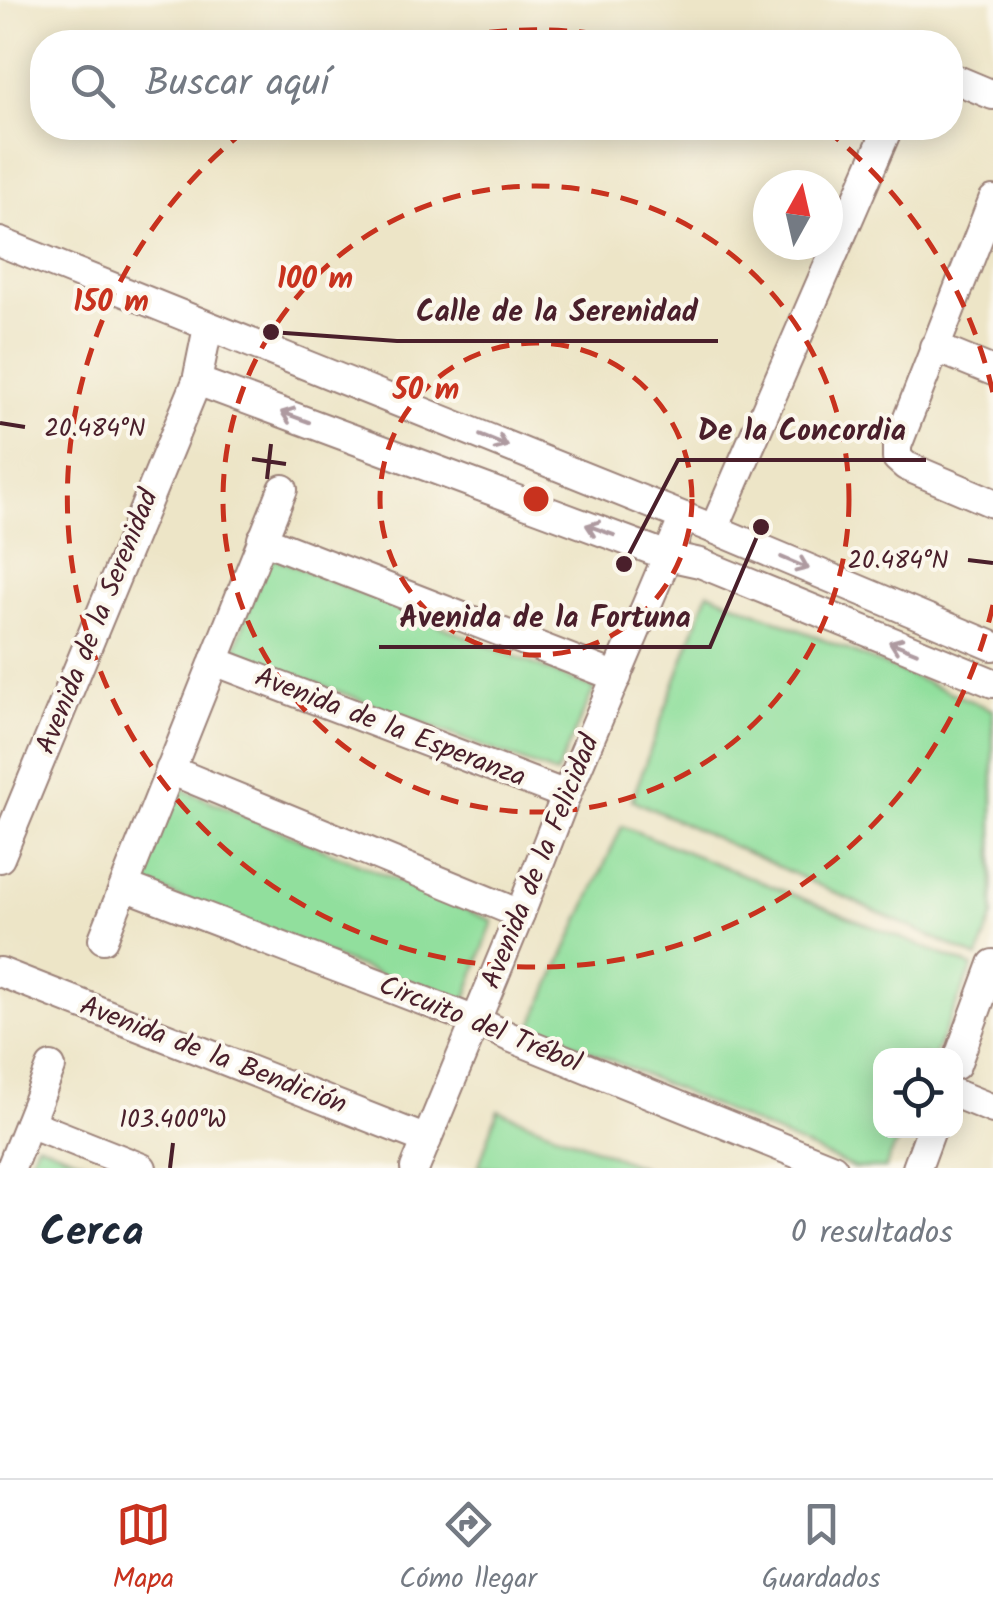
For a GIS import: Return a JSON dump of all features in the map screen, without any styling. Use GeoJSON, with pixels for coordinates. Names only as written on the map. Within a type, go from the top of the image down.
{"type":"FeatureCollection","features":[{"type":"Feature","properties":{"kind":"street"},"geometry":{"type":"LineString","coordinates":[[963,83],[993,96]]}},
{"type":"Feature","properties":{"kind":"street"},"geometry":{"type":"LineString","coordinates":[[714,529],[883,140]]}},
{"type":"Feature","properties":{"kind":"street"},"geometry":{"type":"LineString","coordinates":[[993,200],[987,234],[934,347],[897,446],[897,458],[906,466],[993,503]]}},
{"type":"Feature","properties":{"kind":"street"},"geometry":{"type":"LineString","coordinates":[[0,242],[714,529],[993,646]]}},
{"type":"Feature","properties":{"kind":"street","name":"Avenida de la Serenidad"},"geometry":{"type":"LineString","coordinates":[[0,858],[197,381],[208,327]]}},
{"type":"Feature","properties":{"kind":"street"},"geometry":{"type":"LineString","coordinates":[[934,347],[993,371]]}},
{"type":"Feature","properties":{"kind":"street"},"geometry":{"type":"LineString","coordinates":[[197,381],[668,556],[700,564],[993,684]]}},
{"type":"Feature","properties":{"kind":"street"},"geometry":{"type":"LineString","coordinates":[[103,939],[283,489]]}},
{"type":"Feature","properties":{"kind":"street","name":"Avenida de la Felicidad"},"geometry":{"type":"LineString","coordinates":[[415,1168],[684,517]]}},
{"type":"Feature","properties":{"kind":"street"},"geometry":{"type":"LineString","coordinates":[[262,540],[618,677]]}},
{"type":"Feature","properties":{"kind":"street","name":"Avenida de la Esperanza"},"geometry":{"type":"LineString","coordinates":[[214,661],[566,795]]}},
{"type":"Feature","properties":{"kind":"street"},"geometry":{"type":"LineString","coordinates":[[170,770],[520,914]]}},
{"type":"Feature","properties":{"kind":"street","name":"Circuito del Trébol"},"geometry":{"type":"LineString","coordinates":[[125,886],[476,1021],[834,1168]]}},
{"type":"Feature","properties":{"kind":"street"},"geometry":{"type":"LineString","coordinates":[[962,1048],[993,964]]}},
{"type":"Feature","properties":{"kind":"street","name":"Avenida de la Bendición"},"geometry":{"type":"LineString","coordinates":[[0,972],[427,1140]]}},
{"type":"Feature","properties":{"kind":"street"},"geometry":{"type":"LineString","coordinates":[[11,1168],[52,1067]]}},
{"type":"Feature","properties":{"kind":"street"},"geometry":{"type":"LineString","coordinates":[[963,1097],[993,1109]]}},
{"type":"Feature","properties":{"kind":"street"},"geometry":{"type":"LineString","coordinates":[[29,1123],[142,1168]]}},
{"type":"Feature","properties":{"kind":"street"},"geometry":{"type":"LineString","coordinates":[[917,1168],[928,1138]]}},
{"type":"Feature","properties":{"kind":"green space"},"geometry":{"type":"Polygon","coordinates":[[[268,555],[594,689],[556,774],[234,652],[268,555]]]}},
{"type":"Feature","properties":{"kind":"green space"},"geometry":{"type":"Polygon","coordinates":[[[708,592],[993,710],[993,915],[978,958],[632,800],[708,592]]]}},
{"type":"Feature","properties":{"kind":"green space"},"geometry":{"type":"Polygon","coordinates":[[[175,786],[493,921],[463,1007],[143,883],[175,786]]]}},
{"type":"Feature","properties":{"kind":"green space"},"geometry":{"type":"Polygon","coordinates":[[[622,826],[973,967],[937,1048],[873,1048],[873,1138],[899,1138],[885,1168],[854,1168],[532,1025],[622,826]]]}},
{"type":"Feature","properties":{"kind":"green space"},"geometry":{"type":"Polygon","coordinates":[[[498,1110],[644,1168],[478,1168],[498,1110]]]}},
{"type":"Feature","properties":{"kind":"green space"},"geometry":{"type":"Polygon","coordinates":[[[37,1143],[102,1168],[28,1168],[37,1143]]]}},
{"type":"Feature","properties":{"kind":"place","name":"Calle de la Serenidad"},"geometry":{"type":"Point","coordinates":[271,332]}},
{"type":"Feature","properties":{"kind":"place","name":"Avenida de la Fortuna"},"geometry":{"type":"Point","coordinates":[761,527]}},
{"type":"Feature","properties":{"kind":"place","name":"De la Concordia"},"geometry":{"type":"Point","coordinates":[624,564]}}]}
